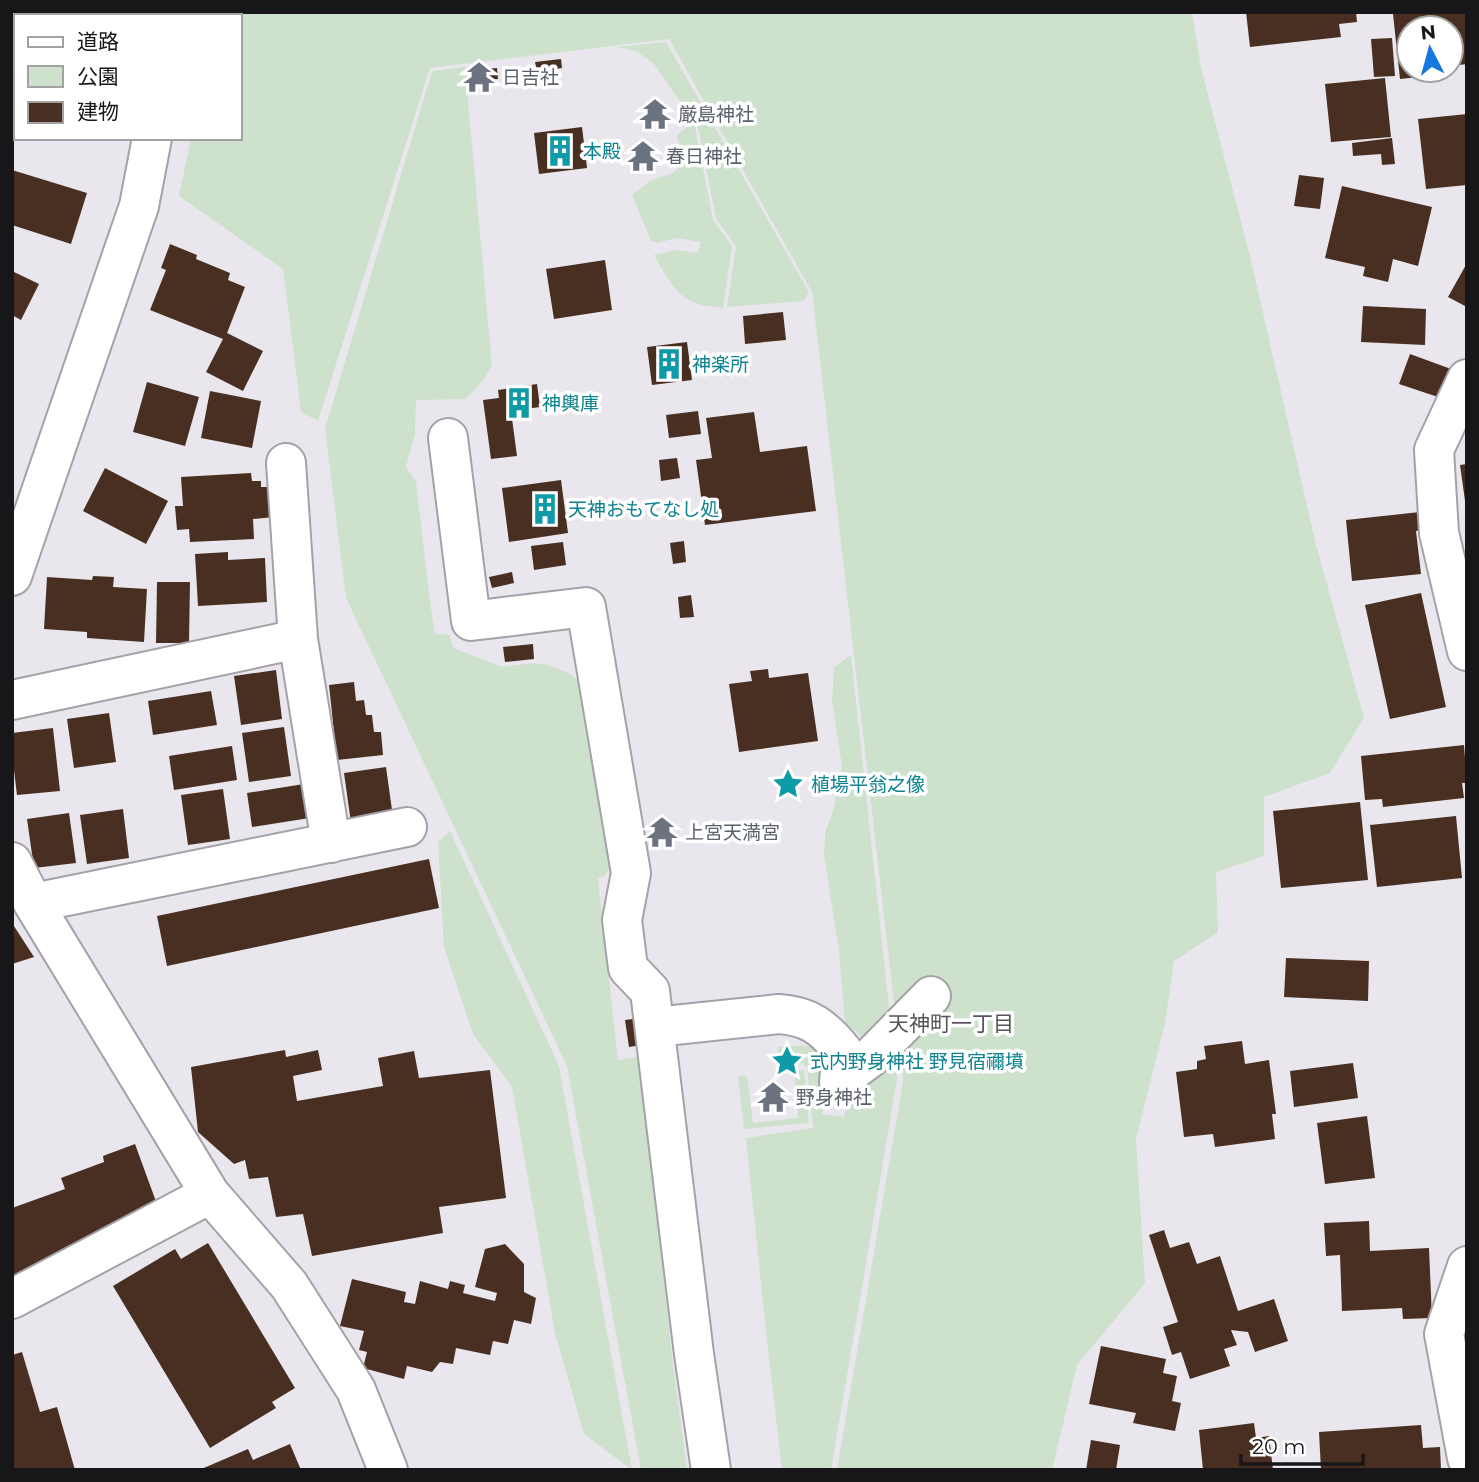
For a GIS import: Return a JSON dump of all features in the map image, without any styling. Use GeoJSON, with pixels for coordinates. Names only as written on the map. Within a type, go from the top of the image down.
{"type":"FeatureCollection","features":[{"type":"Feature","properties":{"kind":"street"},"geometry":{"type":"LineString","coordinates":[[12,576],[139,206],[152,140]]}},
{"type":"Feature","properties":{"kind":"street"},"geometry":{"type":"LineString","coordinates":[[1467,379],[1450,445],[1439,533],[1456,558],[1467,650]]}},
{"type":"Feature","properties":{"kind":"street"},"geometry":{"type":"LineString","coordinates":[[448,438],[471,621],[586,607],[631,873],[622,920],[628,968],[650,991],[694,1354],[711,1470]]}},
{"type":"Feature","properties":{"kind":"street"},"geometry":{"type":"LineString","coordinates":[[286,463],[298,639],[331,843]]}},
{"type":"Feature","properties":{"kind":"street"},"geometry":{"type":"LineString","coordinates":[[12,699],[298,639]]}},
{"type":"Feature","properties":{"kind":"street"},"geometry":{"type":"LineString","coordinates":[[33,903],[408,827]]}},
{"type":"Feature","properties":{"kind":"street"},"geometry":{"type":"LineString","coordinates":[[12,862],[33,903],[210,1194],[289,1285],[356,1390],[388,1470]]}},
{"type":"Feature","properties":{"kind":"street"},"geometry":{"type":"LineString","coordinates":[[655,1027],[779,1014],[795,1016],[807,1020],[826,1033],[840,1066],[855,1069],[870,1058],[931,996]]}},
{"type":"Feature","properties":{"kind":"street"},"geometry":{"type":"LineString","coordinates":[[12,1298],[210,1194]]}},
{"type":"Feature","properties":{"kind":"street"},"geometry":{"type":"LineString","coordinates":[[1467,1266],[1444,1334],[1467,1458]]}},
{"type":"Feature","properties":{"kind":"green space"},"geometry":{"type":"Polygon","coordinates":[[[1192,12],[1201,68],[1251,260],[1315,541],[1364,718],[1330,773],[1264,797],[1264,856],[1216,872],[1218,932],[1174,961],[1165,1023],[1136,1139],[1145,1283],[1077,1365],[1052,1470],[837,1470],[903,1081],[812,292],[669,39],[430,68],[318,421],[301,412],[283,269],[179,196],[191,140],[242,140],[242,14],[210,14],[1192,12]]]}},
{"type":"Feature","properties":{"kind":"green space"},"geometry":{"type":"Polygon","coordinates":[[[666,42],[809,292],[804,301],[727,307],[736,246],[716,219],[698,127],[654,64],[636,51],[616,47],[666,42]]]}},
{"type":"Feature","properties":{"kind":"green space"},"geometry":{"type":"Polygon","coordinates":[[[465,67],[492,366],[466,399],[416,400],[415,434],[406,467],[416,481],[435,634],[450,635],[453,648],[503,667],[534,663],[549,665],[572,675],[581,685],[612,866],[598,879],[618,1060],[638,1057],[640,1061],[687,1470],[641,1470],[567,1066],[346,598],[325,429],[432,71],[465,67]]]}},
{"type":"Feature","properties":{"kind":"green space"},"geometry":{"type":"Polygon","coordinates":[[[691,124],[695,127],[713,220],[732,246],[723,308],[693,302],[673,286],[654,255],[677,250],[698,253],[701,242],[677,238],[657,243],[651,241],[632,195],[650,181],[675,172],[681,164],[680,145],[676,136],[691,124]]]}},
{"type":"Feature","properties":{"kind":"green space"},"geometry":{"type":"Polygon","coordinates":[[[851,655],[897,1080],[831,1470],[782,1470],[746,1138],[813,1128],[807,1068],[802,1063],[793,1064],[788,1059],[779,1058],[778,1047],[806,1046],[823,1052],[826,1081],[822,1114],[844,1117],[850,1084],[868,1046],[858,1033],[845,1023],[839,951],[824,855],[825,833],[833,811],[842,766],[832,701],[834,667],[851,655]]]}},
{"type":"Feature","properties":{"kind":"green space"},"geometry":{"type":"Polygon","coordinates":[[[450,831],[559,1066],[632,1470],[584,1434],[555,1333],[512,1087],[473,1034],[444,947],[438,842],[450,831]]]}},
{"type":"Feature","properties":{"kind":"green space"},"geometry":{"type":"Polygon","coordinates":[[[804,1070],[809,1123],[744,1129],[738,1076],[747,1076],[753,1123],[798,1118],[794,1071],[804,1070]]]}},
{"type":"Feature","properties":{"kind":"building"},"geometry":{"type":"Polygon","coordinates":[[[1246,12],[1356,12],[1357,22],[1339,24],[1341,37],[1250,47],[1246,12]]]}},
{"type":"Feature","properties":{"kind":"building"},"geometry":{"type":"Polygon","coordinates":[[[1467,12],[1467,64],[1465,14],[1395,14],[1395,33],[1393,14],[1467,12]]]}},
{"type":"Feature","properties":{"kind":"building"},"geometry":{"type":"Polygon","coordinates":[[[1392,38],[1395,76],[1374,77],[1371,39],[1392,38]]]}},
{"type":"Feature","properties":{"kind":"building"},"geometry":{"type":"Polygon","coordinates":[[[561,59],[562,68],[555,71],[537,71],[535,62],[561,59]]]}},
{"type":"Feature","properties":{"kind":"building"},"geometry":{"type":"Polygon","coordinates":[[[14,66],[14,100],[12,99],[14,66]]]}},
{"type":"Feature","properties":{"kind":"building"},"geometry":{"type":"Polygon","coordinates":[[[497,68],[498,79],[475,81],[474,70],[497,68]]]}},
{"type":"Feature","properties":{"kind":"building"},"geometry":{"type":"Polygon","coordinates":[[[1385,78],[1391,137],[1331,142],[1325,84],[1385,78]]]}},
{"type":"Feature","properties":{"kind":"building"},"geometry":{"type":"Polygon","coordinates":[[[1467,114],[1467,185],[1426,189],[1418,119],[1467,114]]]}},
{"type":"Feature","properties":{"kind":"building","name":"本殿"},"geometry":{"type":"Polygon","coordinates":[[[582,127],[587,168],[539,174],[534,133],[582,127]]]}},
{"type":"Feature","properties":{"kind":"building"},"geometry":{"type":"Polygon","coordinates":[[[1392,138],[1395,164],[1382,165],[1381,154],[1353,156],[1352,143],[1392,138]]]}},
{"type":"Feature","properties":{"kind":"building","name":"春日神社"},"geometry":{"type":"Polygon","coordinates":[[[646,149],[650,158],[639,163],[636,154],[646,149]]]}},
{"type":"Feature","properties":{"kind":"building"},"geometry":{"type":"Polygon","coordinates":[[[12,170],[87,193],[71,244],[12,225],[12,170]]]}},
{"type":"Feature","properties":{"kind":"building"},"geometry":{"type":"Polygon","coordinates":[[[1299,175],[1324,178],[1320,209],[1294,206],[1299,175]]]}},
{"type":"Feature","properties":{"kind":"building"},"geometry":{"type":"Polygon","coordinates":[[[1342,186],[1432,207],[1418,266],[1393,259],[1388,282],[1363,276],[1365,267],[1325,258],[1342,186]]]}},
{"type":"Feature","properties":{"kind":"building"},"geometry":{"type":"Polygon","coordinates":[[[170,244],[197,255],[196,259],[230,273],[228,280],[245,287],[227,333],[263,351],[243,391],[206,372],[223,339],[150,310],[166,270],[161,268],[170,244]]]}},
{"type":"Feature","properties":{"kind":"building"},"geometry":{"type":"Polygon","coordinates":[[[605,260],[612,310],[554,319],[546,269],[605,260]]]}},
{"type":"Feature","properties":{"kind":"building"},"geometry":{"type":"Polygon","coordinates":[[[1467,263],[1467,307],[1448,297],[1467,263]]]}},
{"type":"Feature","properties":{"kind":"building"},"geometry":{"type":"Polygon","coordinates":[[[12,271],[39,284],[21,320],[12,315],[12,271]]]}},
{"type":"Feature","properties":{"kind":"building"},"geometry":{"type":"Polygon","coordinates":[[[1363,306],[1426,309],[1425,345],[1361,342],[1363,306]]]}},
{"type":"Feature","properties":{"kind":"building"},"geometry":{"type":"Polygon","coordinates":[[[783,312],[786,340],[745,344],[743,316],[783,312]]]}},
{"type":"Feature","properties":{"kind":"building","name":"神楽所"},"geometry":{"type":"Polygon","coordinates":[[[687,342],[692,380],[652,385],[647,347],[687,342]]]}},
{"type":"Feature","properties":{"kind":"building"},"geometry":{"type":"Polygon","coordinates":[[[1410,354],[1451,369],[1441,398],[1399,384],[1410,354]]]}},
{"type":"Feature","properties":{"kind":"building"},"geometry":{"type":"Polygon","coordinates":[[[147,382],[199,397],[185,446],[133,432],[147,382]]]}},
{"type":"Feature","properties":{"kind":"building"},"geometry":{"type":"Polygon","coordinates":[[[537,384],[540,407],[511,411],[517,456],[491,459],[483,400],[499,398],[498,390],[537,384]]]}},
{"type":"Feature","properties":{"kind":"building"},"geometry":{"type":"Polygon","coordinates":[[[210,391],[261,401],[252,448],[201,438],[210,391]]]}},
{"type":"Feature","properties":{"kind":"building"},"geometry":{"type":"Polygon","coordinates":[[[698,411],[701,434],[669,438],[666,415],[698,411]]]}},
{"type":"Feature","properties":{"kind":"building"},"geometry":{"type":"Polygon","coordinates":[[[754,412],[760,452],[807,446],[816,511],[705,525],[696,460],[712,458],[706,418],[754,412]]]}},
{"type":"Feature","properties":{"kind":"building","name":"天神おもてなし処"},"geometry":{"type":"Polygon","coordinates":[[[677,458],[680,478],[661,481],[659,460],[677,458]]]}},
{"type":"Feature","properties":{"kind":"building"},"geometry":{"type":"Polygon","coordinates":[[[1467,464],[1467,501],[1465,501],[1460,465],[1467,464]]]}},
{"type":"Feature","properties":{"kind":"building"},"geometry":{"type":"Polygon","coordinates":[[[105,468],[168,501],[146,544],[83,511],[105,468]]]}},
{"type":"Feature","properties":{"kind":"building"},"geometry":{"type":"Polygon","coordinates":[[[251,473],[252,481],[261,481],[261,487],[272,487],[274,517],[253,519],[254,539],[190,542],[189,529],[177,530],[175,506],[183,506],[181,477],[251,473]]]}},
{"type":"Feature","properties":{"kind":"building","name":"天神おもてなし処"},"geometry":{"type":"Polygon","coordinates":[[[561,480],[568,533],[509,542],[502,488],[561,480]]]}},
{"type":"Feature","properties":{"kind":"building"},"geometry":{"type":"Polygon","coordinates":[[[1420,512],[1422,530],[1416,531],[1421,574],[1352,581],[1346,520],[1420,512]]]}},
{"type":"Feature","properties":{"kind":"building"},"geometry":{"type":"Polygon","coordinates":[[[684,541],[686,562],[673,564],[670,543],[684,541]]]}},
{"type":"Feature","properties":{"kind":"building"},"geometry":{"type":"Polygon","coordinates":[[[563,542],[566,565],[534,570],[531,546],[563,542]]]}},
{"type":"Feature","properties":{"kind":"building"},"geometry":{"type":"Polygon","coordinates":[[[228,552],[228,560],[265,558],[267,602],[198,606],[195,554],[228,552]]]}},
{"type":"Feature","properties":{"kind":"building"},"geometry":{"type":"Polygon","coordinates":[[[512,572],[514,583],[492,588],[489,577],[512,572]]]}},
{"type":"Feature","properties":{"kind":"building"},"geometry":{"type":"Polygon","coordinates":[[[93,576],[114,577],[113,587],[147,589],[144,642],[87,638],[87,632],[44,629],[47,577],[92,580],[93,576]]]}},
{"type":"Feature","properties":{"kind":"building"},"geometry":{"type":"Polygon","coordinates":[[[157,582],[190,582],[189,643],[156,643],[157,582]]]}},
{"type":"Feature","properties":{"kind":"building"},"geometry":{"type":"Polygon","coordinates":[[[1421,593],[1446,707],[1390,719],[1365,605],[1421,593]]]}},
{"type":"Feature","properties":{"kind":"building"},"geometry":{"type":"Polygon","coordinates":[[[691,595],[694,617],[680,618],[678,597],[691,595]]]}},
{"type":"Feature","properties":{"kind":"building"},"geometry":{"type":"Polygon","coordinates":[[[533,644],[534,659],[505,662],[503,647],[533,644]]]}},
{"type":"Feature","properties":{"kind":"building"},"geometry":{"type":"Polygon","coordinates":[[[768,669],[769,678],[808,673],[818,741],[739,752],[729,684],[752,681],[750,671],[768,669]]]}},
{"type":"Feature","properties":{"kind":"building"},"geometry":{"type":"Polygon","coordinates":[[[276,670],[282,719],[241,725],[234,676],[276,670]]]}},
{"type":"Feature","properties":{"kind":"building"},"geometry":{"type":"Polygon","coordinates":[[[354,682],[356,701],[364,700],[366,715],[372,715],[374,732],[381,732],[383,755],[337,760],[329,685],[354,682]]]}},
{"type":"Feature","properties":{"kind":"building"},"geometry":{"type":"Polygon","coordinates":[[[211,691],[217,725],[153,735],[148,701],[211,691]]]}},
{"type":"Feature","properties":{"kind":"building"},"geometry":{"type":"Polygon","coordinates":[[[109,713],[116,762],[74,768],[67,719],[109,713]]]}},
{"type":"Feature","properties":{"kind":"building"},"geometry":{"type":"Polygon","coordinates":[[[284,727],[291,776],[249,782],[242,733],[284,727]]]}},
{"type":"Feature","properties":{"kind":"building"},"geometry":{"type":"Polygon","coordinates":[[[53,728],[60,791],[17,795],[12,733],[53,728]]]}},
{"type":"Feature","properties":{"kind":"building"},"geometry":{"type":"Polygon","coordinates":[[[1464,745],[1467,783],[1462,783],[1464,798],[1383,807],[1382,799],[1365,800],[1361,756],[1464,745]]]}},
{"type":"Feature","properties":{"kind":"building"},"geometry":{"type":"Polygon","coordinates":[[[232,746],[237,780],[174,790],[169,756],[232,746]]]}},
{"type":"Feature","properties":{"kind":"building"},"geometry":{"type":"Polygon","coordinates":[[[386,767],[393,817],[351,823],[344,773],[386,767]]]}},
{"type":"Feature","properties":{"kind":"building"},"geometry":{"type":"Polygon","coordinates":[[[310,783],[316,817],[252,827],[247,793],[310,783]]]}},
{"type":"Feature","properties":{"kind":"building"},"geometry":{"type":"Polygon","coordinates":[[[223,789],[230,839],[188,845],[181,795],[223,789]]]}},
{"type":"Feature","properties":{"kind":"building"},"geometry":{"type":"Polygon","coordinates":[[[1360,802],[1368,880],[1281,888],[1273,811],[1360,802]]]}},
{"type":"Feature","properties":{"kind":"building"},"geometry":{"type":"Polygon","coordinates":[[[123,809],[129,858],[87,864],[80,815],[123,809]]]}},
{"type":"Feature","properties":{"kind":"building"},"geometry":{"type":"Polygon","coordinates":[[[69,813],[76,863],[34,868],[27,819],[69,813]]]}},
{"type":"Feature","properties":{"kind":"building"},"geometry":{"type":"Polygon","coordinates":[[[1456,816],[1462,878],[1377,887],[1370,825],[1456,816]]]}},
{"type":"Feature","properties":{"kind":"building"},"geometry":{"type":"Polygon","coordinates":[[[429,859],[439,908],[167,966],[157,916],[429,859]]]}},
{"type":"Feature","properties":{"kind":"building"},"geometry":{"type":"Polygon","coordinates":[[[12,923],[34,957],[12,964],[12,923]]]}},
{"type":"Feature","properties":{"kind":"building"},"geometry":{"type":"Polygon","coordinates":[[[1286,958],[1369,961],[1368,1001],[1284,997],[1286,958]]]}},
{"type":"Feature","properties":{"kind":"building"},"geometry":{"type":"Polygon","coordinates":[[[640,1018],[643,1045],[629,1047],[625,1020],[640,1018]]]}},
{"type":"Feature","properties":{"kind":"building"},"geometry":{"type":"Polygon","coordinates":[[[1242,1041],[1245,1064],[1269,1060],[1276,1114],[1272,1114],[1275,1139],[1215,1147],[1213,1134],[1184,1137],[1176,1072],[1197,1069],[1197,1061],[1206,1059],[1204,1046],[1242,1041]]]}},
{"type":"Feature","properties":{"kind":"building"},"geometry":{"type":"Polygon","coordinates":[[[285,1050],[286,1057],[318,1050],[322,1070],[293,1076],[297,1101],[383,1086],[378,1058],[414,1051],[419,1078],[490,1070],[506,1198],[439,1207],[443,1233],[312,1256],[303,1214],[276,1217],[268,1177],[249,1179],[245,1160],[234,1164],[198,1132],[191,1067],[285,1050]]]}},
{"type":"Feature","properties":{"kind":"building"},"geometry":{"type":"Polygon","coordinates":[[[1353,1063],[1358,1098],[1294,1107],[1290,1071],[1353,1063]]]}},
{"type":"Feature","properties":{"kind":"building"},"geometry":{"type":"Polygon","coordinates":[[[779,1088],[781,1104],[767,1106],[765,1089],[779,1088]]]}},
{"type":"Feature","properties":{"kind":"building"},"geometry":{"type":"Polygon","coordinates":[[[1367,1116],[1375,1178],[1325,1184],[1317,1123],[1367,1116]]]}},
{"type":"Feature","properties":{"kind":"building"},"geometry":{"type":"Polygon","coordinates":[[[135,1144],[158,1207],[12,1291],[12,1208],[65,1189],[61,1178],[104,1162],[103,1156],[135,1144]]]}},
{"type":"Feature","properties":{"kind":"building"},"geometry":{"type":"Polygon","coordinates":[[[1369,1221],[1370,1251],[1429,1248],[1432,1318],[1403,1319],[1402,1308],[1342,1311],[1340,1255],[1326,1256],[1324,1223],[1369,1221]]]}},
{"type":"Feature","properties":{"kind":"building"},"geometry":{"type":"Polygon","coordinates":[[[1164,1230],[1170,1248],[1189,1242],[1197,1264],[1220,1256],[1238,1311],[1274,1299],[1288,1341],[1255,1352],[1248,1332],[1231,1330],[1237,1345],[1224,1349],[1230,1366],[1190,1379],[1181,1352],[1172,1355],[1163,1327],[1178,1322],[1149,1235],[1164,1230]]]}},
{"type":"Feature","properties":{"kind":"building"},"geometry":{"type":"Polygon","coordinates":[[[208,1243],[295,1388],[272,1402],[276,1408],[210,1448],[113,1286],[175,1249],[181,1259],[208,1243]]]}},
{"type":"Feature","properties":{"kind":"building"},"geometry":{"type":"Polygon","coordinates":[[[505,1244],[524,1264],[524,1292],[536,1298],[531,1324],[514,1320],[508,1344],[493,1341],[490,1355],[456,1348],[453,1364],[440,1362],[432,1372],[407,1366],[404,1379],[363,1368],[367,1352],[359,1350],[364,1331],[340,1326],[352,1279],[406,1292],[404,1302],[415,1304],[420,1281],[448,1289],[450,1281],[465,1285],[463,1293],[495,1301],[497,1293],[475,1287],[485,1249],[505,1244]]]}},
{"type":"Feature","properties":{"kind":"building"},"geometry":{"type":"Polygon","coordinates":[[[1101,1346],[1166,1359],[1163,1373],[1177,1376],[1172,1401],[1181,1403],[1175,1431],[1133,1423],[1136,1413],[1089,1404],[1101,1346]]]}},
{"type":"Feature","properties":{"kind":"building"},"geometry":{"type":"Polygon","coordinates":[[[22,1352],[40,1412],[57,1407],[75,1470],[12,1470],[12,1355],[22,1352]]]}},
{"type":"Feature","properties":{"kind":"building"},"geometry":{"type":"Polygon","coordinates":[[[1254,1423],[1256,1438],[1269,1436],[1273,1470],[1203,1470],[1199,1430],[1254,1423]]]}},
{"type":"Feature","properties":{"kind":"building"},"geometry":{"type":"Polygon","coordinates":[[[1421,1425],[1423,1448],[1440,1447],[1441,1470],[1321,1470],[1319,1432],[1421,1425]]]}},
{"type":"Feature","properties":{"kind":"building"},"geometry":{"type":"Polygon","coordinates":[[[1091,1440],[1120,1445],[1116,1470],[1086,1470],[1091,1440]]]}},
{"type":"Feature","properties":{"kind":"building"},"geometry":{"type":"Polygon","coordinates":[[[290,1444],[301,1470],[199,1470],[248,1449],[253,1460],[290,1444]]]}},
{"type":"Feature","properties":{"kind":"place","name":"日吉社"},"geometry":{"type":"Point","coordinates":[479,77]}},
{"type":"Feature","properties":{"kind":"place","name":"厳島神社"},"geometry":{"type":"Point","coordinates":[655,114]}},
{"type":"Feature","properties":{"kind":"place","name":"本殿"},"geometry":{"type":"Point","coordinates":[560,151]}},
{"type":"Feature","properties":{"kind":"place","name":"春日神社"},"geometry":{"type":"Point","coordinates":[643,156]}},
{"type":"Feature","properties":{"kind":"place","name":"神楽所"},"geometry":{"type":"Point","coordinates":[669,364]}},
{"type":"Feature","properties":{"kind":"place","name":"神輿庫"},"geometry":{"type":"Point","coordinates":[519,403]}},
{"type":"Feature","properties":{"kind":"place","name":"天神おもてなし処"},"geometry":{"type":"Point","coordinates":[545,509]}},
{"type":"Feature","properties":{"kind":"place","name":"植場平翁之像"},"geometry":{"type":"Point","coordinates":[788,784]}},
{"type":"Feature","properties":{"kind":"place","name":"上宮天満宮"},"geometry":{"type":"Point","coordinates":[662,832]}},
{"type":"Feature","properties":{"kind":"place","name":"式内野身神社 野見宿禰墳"},"geometry":{"type":"Point","coordinates":[787,1061]}},
{"type":"Feature","properties":{"kind":"place","name":"野身神社"},"geometry":{"type":"Point","coordinates":[773,1097]}},
{"type":"Feature","properties":{"kind":"district","name":"天神町一丁目"},"geometry":{"type":"Point","coordinates":[951,1023]}}]}
